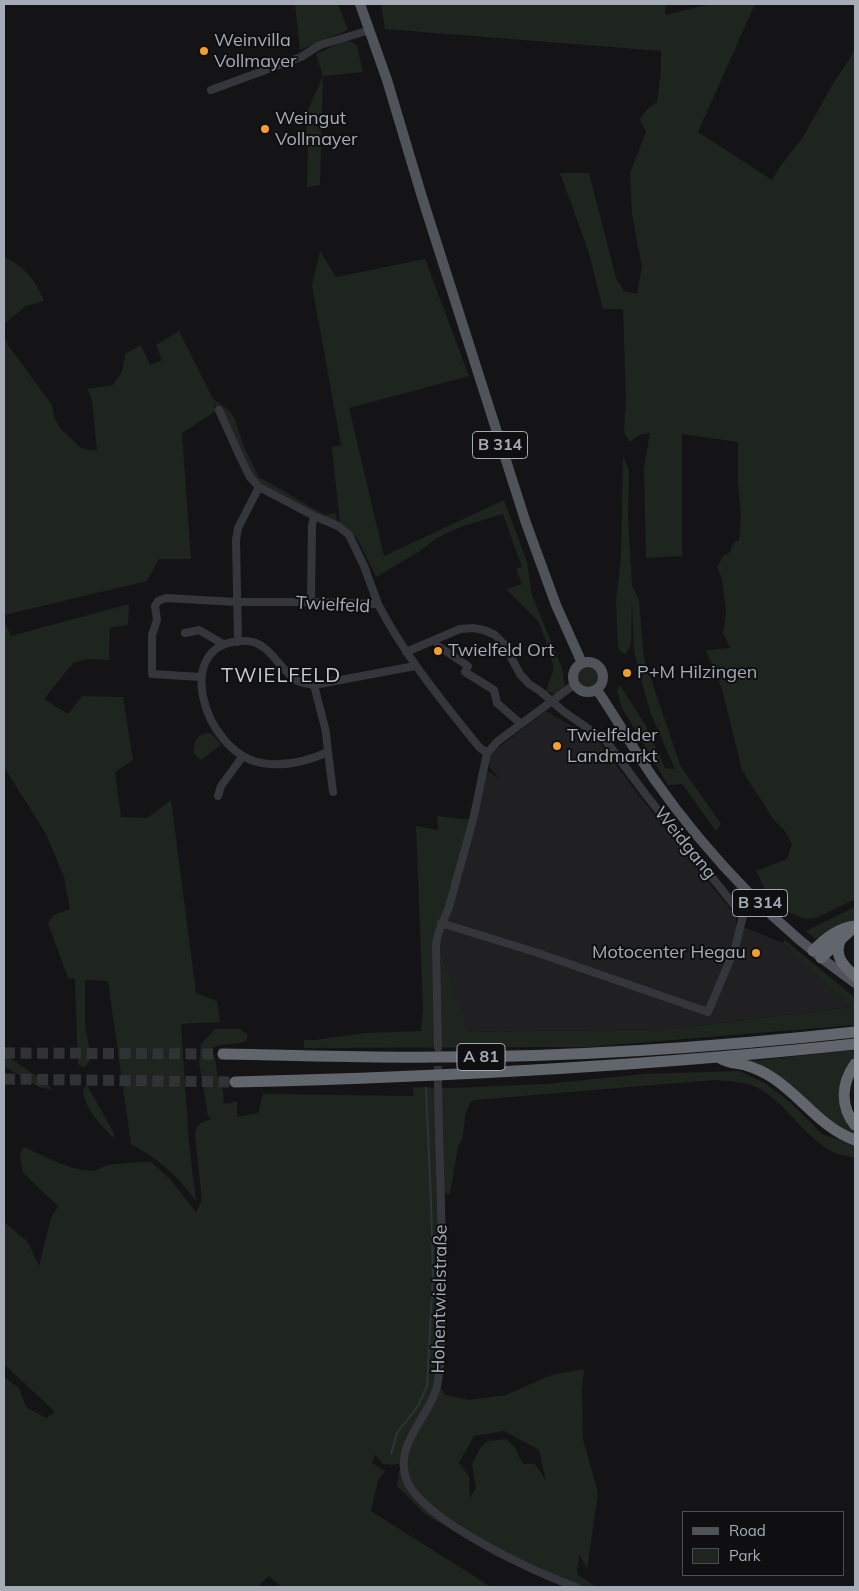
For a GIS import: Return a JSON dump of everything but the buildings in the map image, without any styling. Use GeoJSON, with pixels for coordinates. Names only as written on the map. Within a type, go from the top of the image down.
{"type":"FeatureCollection","features":[{"type":"Feature","properties":{"kind":"highway"},"geometry":{"type":"LineString","coordinates":[[817,955],[821,943],[846,927],[855,926]]}},
{"type":"Feature","properties":{"kind":"highway"},"geometry":{"type":"LineString","coordinates":[[817,955],[841,939],[855,926]]}},
{"type":"Feature","properties":{"kind":"highway"},"geometry":{"type":"LineString","coordinates":[[841,939],[838,949],[840,962],[855,976]]}},
{"type":"Feature","properties":{"kind":"highway","name":"A 81"},"geometry":{"type":"LineString","coordinates":[[223,1054],[438,1058],[508,1056],[692,1047],[855,1032]]}},
{"type":"Feature","properties":{"kind":"highway","name":"A 81"},"geometry":{"type":"LineString","coordinates":[[235,1082],[372,1079],[518,1072],[718,1057],[855,1044]]}},
{"type":"Feature","properties":{"kind":"highway"},"geometry":{"type":"LineString","coordinates":[[718,1057],[729,1063],[752,1067],[773,1078],[825,1124],[855,1140]]}},
{"type":"Feature","properties":{"kind":"highway"},"geometry":{"type":"LineString","coordinates":[[855,1064],[846,1080],[843,1097],[845,1107],[855,1126]]}},
{"type":"Feature","properties":{"kind":"main road","name":"B 314"},"geometry":{"type":"LineString","coordinates":[[360,4],[370,30],[518,499],[552,596],[582,663]]}},
{"type":"Feature","properties":{"kind":"main road"},"geometry":{"type":"LineString","coordinates":[[582,663],[596,664],[602,670],[602,683],[597,690],[585,692],[575,684],[574,672],[582,663]]}},
{"type":"Feature","properties":{"kind":"main road","name":"B 314"},"geometry":{"type":"LineString","coordinates":[[597,690],[638,755],[710,851],[786,928],[817,955],[855,983]]}},
{"type":"Feature","properties":{"kind":"street"},"geometry":{"type":"LineString","coordinates":[[211,90],[301,56],[320,45],[370,30]]}},
{"type":"Feature","properties":{"kind":"street"},"geometry":{"type":"LineString","coordinates":[[218,410],[250,476],[259,487],[314,516],[338,526],[349,535],[364,566],[378,604]]}},
{"type":"Feature","properties":{"kind":"street"},"geometry":{"type":"LineString","coordinates":[[238,642],[236,602],[237,534],[238,528],[259,487]]}},
{"type":"Feature","properties":{"kind":"street"},"geometry":{"type":"LineString","coordinates":[[311,602],[312,525],[314,516]]}},
{"type":"Feature","properties":{"kind":"street","name":"Twielfeld"},"geometry":{"type":"LineString","coordinates":[[201,677],[152,674],[152,635],[157,620],[155,606],[158,601],[166,598],[236,602],[378,604],[389,627],[415,666],[478,747],[487,753]]}},
{"type":"Feature","properties":{"kind":"street"},"geometry":{"type":"LineString","coordinates":[[406,652],[460,629],[473,628],[484,630],[495,635],[504,644],[520,674],[529,684],[552,702]]}},
{"type":"Feature","properties":{"kind":"street"},"geometry":{"type":"LineString","coordinates":[[185,633],[199,630],[223,644]]}},
{"type":"Feature","properties":{"kind":"street"},"geometry":{"type":"LineString","coordinates":[[328,752],[309,761],[286,765],[260,763],[243,756],[228,746],[207,713],[201,677],[204,666],[211,654],[223,644],[248,641],[261,645],[282,668],[298,681],[314,685],[415,666]]}},
{"type":"Feature","properties":{"kind":"street"},"geometry":{"type":"LineString","coordinates":[[438,646],[468,666],[465,672],[494,690],[497,702],[521,724]]}},
{"type":"Feature","properties":{"kind":"street"},"geometry":{"type":"LineString","coordinates":[[438,1048],[436,945],[441,923],[449,907],[473,820],[487,753],[498,741],[575,684]]}},
{"type":"Feature","properties":{"kind":"street"},"geometry":{"type":"LineString","coordinates":[[314,685],[326,732],[334,792]]}},
{"type":"Feature","properties":{"kind":"street","name":"Weidgang"},"geometry":{"type":"LineString","coordinates":[[441,923],[535,952],[708,1012],[735,948],[743,916],[646,796],[606,741],[552,702]]}},
{"type":"Feature","properties":{"kind":"street"},"geometry":{"type":"LineString","coordinates":[[218,796],[221,786],[243,756]]}},
{"type":"Feature","properties":{"kind":"street","name":"Hohentwielstraße"},"geometry":{"type":"LineString","coordinates":[[438,1086],[442,1226],[442,1317],[438,1382],[428,1409],[409,1439],[405,1457],[405,1473],[418,1498],[438,1515],[510,1558],[553,1579],[576,1587]]}},
{"type":"Feature","properties":{"kind":"shaded area"},"geometry":{"type":"Polygon","coordinates":[[[546,711],[599,742],[637,793],[736,916],[736,924],[783,943],[851,1007],[672,1029],[469,1032],[463,1009],[455,1001],[451,977],[436,945],[484,769],[500,779],[488,766],[490,754],[546,711]]]}},
{"type":"Feature","properties":{"kind":"green space"},"geometry":{"type":"Polygon","coordinates":[[[295,4],[338,4],[348,30],[300,50],[295,4]]]}},
{"type":"Feature","properties":{"kind":"green space"},"geometry":{"type":"Polygon","coordinates":[[[381,4],[666,4],[665,15],[711,4],[755,4],[698,132],[772,180],[803,137],[831,87],[855,50],[855,899],[816,918],[805,919],[789,912],[767,893],[756,871],[787,859],[792,844],[785,831],[773,819],[742,770],[722,689],[706,650],[730,648],[723,633],[726,612],[722,579],[717,567],[723,556],[730,552],[733,543],[739,540],[741,517],[738,483],[738,442],[682,434],[682,556],[646,558],[644,468],[650,433],[639,435],[630,442],[624,432],[626,399],[623,309],[603,309],[589,253],[560,173],[589,173],[616,278],[624,291],[637,294],[642,267],[632,214],[630,173],[646,132],[640,119],[647,109],[657,102],[661,71],[661,51],[385,29],[381,4]]]}},
{"type":"Feature","properties":{"kind":"green space"},"geometry":{"type":"Polygon","coordinates":[[[347,40],[357,45],[363,72],[323,76],[316,54],[347,40]]]}},
{"type":"Feature","properties":{"kind":"green space"},"geometry":{"type":"Polygon","coordinates":[[[323,76],[320,185],[307,187],[308,148],[305,116],[323,76]]]}},
{"type":"Feature","properties":{"kind":"green space"},"geometry":{"type":"Polygon","coordinates":[[[320,251],[336,277],[425,259],[469,376],[349,408],[384,556],[504,500],[527,562],[532,595],[562,668],[565,688],[555,694],[546,691],[554,668],[538,621],[506,589],[522,584],[516,569],[522,567],[503,514],[460,527],[437,538],[420,551],[376,577],[357,538],[340,524],[332,447],[341,445],[312,285],[320,251]]]}},
{"type":"Feature","properties":{"kind":"green space"},"geometry":{"type":"Polygon","coordinates":[[[4,256],[28,274],[37,286],[44,301],[26,306],[4,324],[4,256]]]}},
{"type":"Feature","properties":{"kind":"green space"},"geometry":{"type":"Polygon","coordinates":[[[179,331],[213,399],[229,410],[235,419],[244,447],[259,477],[325,515],[336,513],[338,526],[259,487],[214,402],[216,411],[182,433],[191,559],[159,559],[147,581],[4,615],[4,335],[8,345],[52,405],[54,418],[62,430],[81,448],[97,451],[92,401],[88,389],[113,385],[122,372],[125,354],[141,345],[150,365],[162,360],[156,345],[179,331]]]}},
{"type":"Feature","properties":{"kind":"green space"},"geometry":{"type":"Polygon","coordinates":[[[623,456],[629,471],[628,515],[632,586],[639,600],[644,658],[680,765],[721,824],[716,831],[682,784],[668,785],[622,708],[617,691],[620,685],[646,726],[665,768],[675,769],[651,714],[642,683],[634,651],[632,601],[631,644],[625,655],[618,648],[616,600],[621,557],[623,456]]]}},
{"type":"Feature","properties":{"kind":"green space"},"geometry":{"type":"Polygon","coordinates":[[[129,604],[128,625],[110,628],[109,660],[87,659],[73,663],[44,699],[68,714],[82,696],[123,697],[133,760],[115,772],[121,817],[147,818],[171,800],[196,993],[217,1001],[220,1022],[181,1024],[189,1143],[196,1201],[167,1168],[131,1144],[108,981],[85,980],[85,1024],[91,1058],[85,1068],[78,1064],[75,979],[68,978],[48,923],[54,915],[70,909],[64,877],[46,834],[4,767],[4,620],[11,636],[129,604]]]}},
{"type":"Feature","properties":{"kind":"green space"},"geometry":{"type":"Polygon","coordinates":[[[585,666],[593,666],[600,673],[600,681],[593,688],[585,688],[578,681],[578,673],[585,666]]]}},
{"type":"Feature","properties":{"kind":"green space"},"geometry":{"type":"Polygon","coordinates":[[[206,733],[213,735],[221,745],[201,760],[194,753],[194,745],[199,736],[206,733]]]}},
{"type":"Feature","properties":{"kind":"green space"},"geometry":{"type":"Polygon","coordinates":[[[437,816],[473,820],[436,945],[451,977],[455,1001],[463,1009],[469,1032],[672,1029],[851,1007],[783,943],[785,940],[855,998],[855,1025],[588,1047],[304,1048],[304,1040],[365,1033],[421,1031],[423,1007],[416,826],[438,830],[437,816]]]}},
{"type":"Feature","properties":{"kind":"green space"},"geometry":{"type":"Polygon","coordinates":[[[855,907],[855,920],[834,927],[815,939],[806,931],[855,907]]]}},
{"type":"Feature","properties":{"kind":"green space"},"geometry":{"type":"Polygon","coordinates":[[[215,1029],[240,1029],[248,1035],[246,1041],[212,1048],[223,1091],[223,1102],[226,1104],[237,1101],[237,1117],[258,1113],[263,1094],[414,1096],[413,1087],[451,1088],[546,1084],[644,1074],[739,1071],[765,1083],[790,1102],[822,1134],[855,1145],[855,1158],[833,1152],[811,1137],[774,1099],[763,1091],[751,1085],[732,1081],[713,1080],[475,1100],[470,1103],[465,1116],[463,1137],[458,1147],[450,1194],[441,1193],[438,1382],[445,1395],[469,1400],[506,1395],[551,1375],[584,1369],[582,1389],[583,1439],[598,1493],[587,1569],[579,1554],[577,1574],[596,1587],[566,1587],[495,1556],[425,1514],[397,1486],[399,1472],[404,1462],[394,1465],[383,1464],[375,1455],[372,1463],[385,1471],[378,1481],[371,1511],[491,1587],[282,1587],[269,1576],[257,1587],[4,1587],[4,1377],[19,1388],[26,1407],[46,1418],[55,1412],[4,1364],[4,1222],[28,1242],[39,1266],[51,1218],[58,1206],[23,1173],[20,1154],[24,1147],[67,1166],[94,1171],[108,1165],[151,1162],[170,1179],[196,1212],[202,1200],[195,1136],[200,1124],[211,1119],[208,1116],[199,1062],[201,1044],[215,1029]],[[504,1431],[474,1436],[459,1463],[469,1476],[470,1498],[476,1488],[472,1465],[480,1448],[488,1441],[506,1439],[514,1446],[523,1464],[535,1464],[546,1481],[539,1450],[504,1431]]]}},
{"type":"Feature","properties":{"kind":"green space"},"geometry":{"type":"Polygon","coordinates":[[[855,1050],[853,1062],[840,1088],[839,1100],[840,1107],[855,1135],[836,1127],[750,1061],[855,1050]]]}},
{"type":"Feature","properties":{"kind":"green space"},"geometry":{"type":"Polygon","coordinates":[[[4,1054],[47,1083],[52,1090],[39,1087],[4,1066],[4,1054]]]}},
{"type":"Feature","properties":{"kind":"green space"},"geometry":{"type":"Polygon","coordinates":[[[87,1085],[114,1133],[114,1138],[98,1122],[89,1109],[83,1088],[87,1085]]]}},
{"type":"Feature","properties":{"kind":"waterway"},"geometry":{"type":"LineString","coordinates":[[391,1454],[397,1433],[418,1406],[427,1386],[433,1275],[426,1088]]}},
{"type":"Feature","properties":{"kind":"tunnel"},"geometry":{"type":"LineString","coordinates":[[4,1053],[223,1054]]}},
{"type":"Feature","properties":{"kind":"tunnel"},"geometry":{"type":"LineString","coordinates":[[438,1054],[438,1087]]}},
{"type":"Feature","properties":{"kind":"tunnel"},"geometry":{"type":"LineString","coordinates":[[4,1079],[235,1082]]}},
{"type":"Feature","properties":{"kind":"place","name":"Weinvilla Vollmayer"},"geometry":{"type":"Point","coordinates":[204,51]}},
{"type":"Feature","properties":{"kind":"place","name":"Weingut Vollmayer"},"geometry":{"type":"Point","coordinates":[265,129]}},
{"type":"Feature","properties":{"kind":"place","name":"Twielfeld Ort"},"geometry":{"type":"Point","coordinates":[438,651]}},
{"type":"Feature","properties":{"kind":"place","name":"P+M Hilzingen"},"geometry":{"type":"Point","coordinates":[627,673]}},
{"type":"Feature","properties":{"kind":"place","name":"Twielfelder Landmarkt"},"geometry":{"type":"Point","coordinates":[557,746]}},
{"type":"Feature","properties":{"kind":"place","name":"Motocenter Hegau"},"geometry":{"type":"Point","coordinates":[756,953]}},
{"type":"Feature","properties":{"kind":"district","name":"TWIELFELD"},"geometry":{"type":"Point","coordinates":[281,676]}}]}
